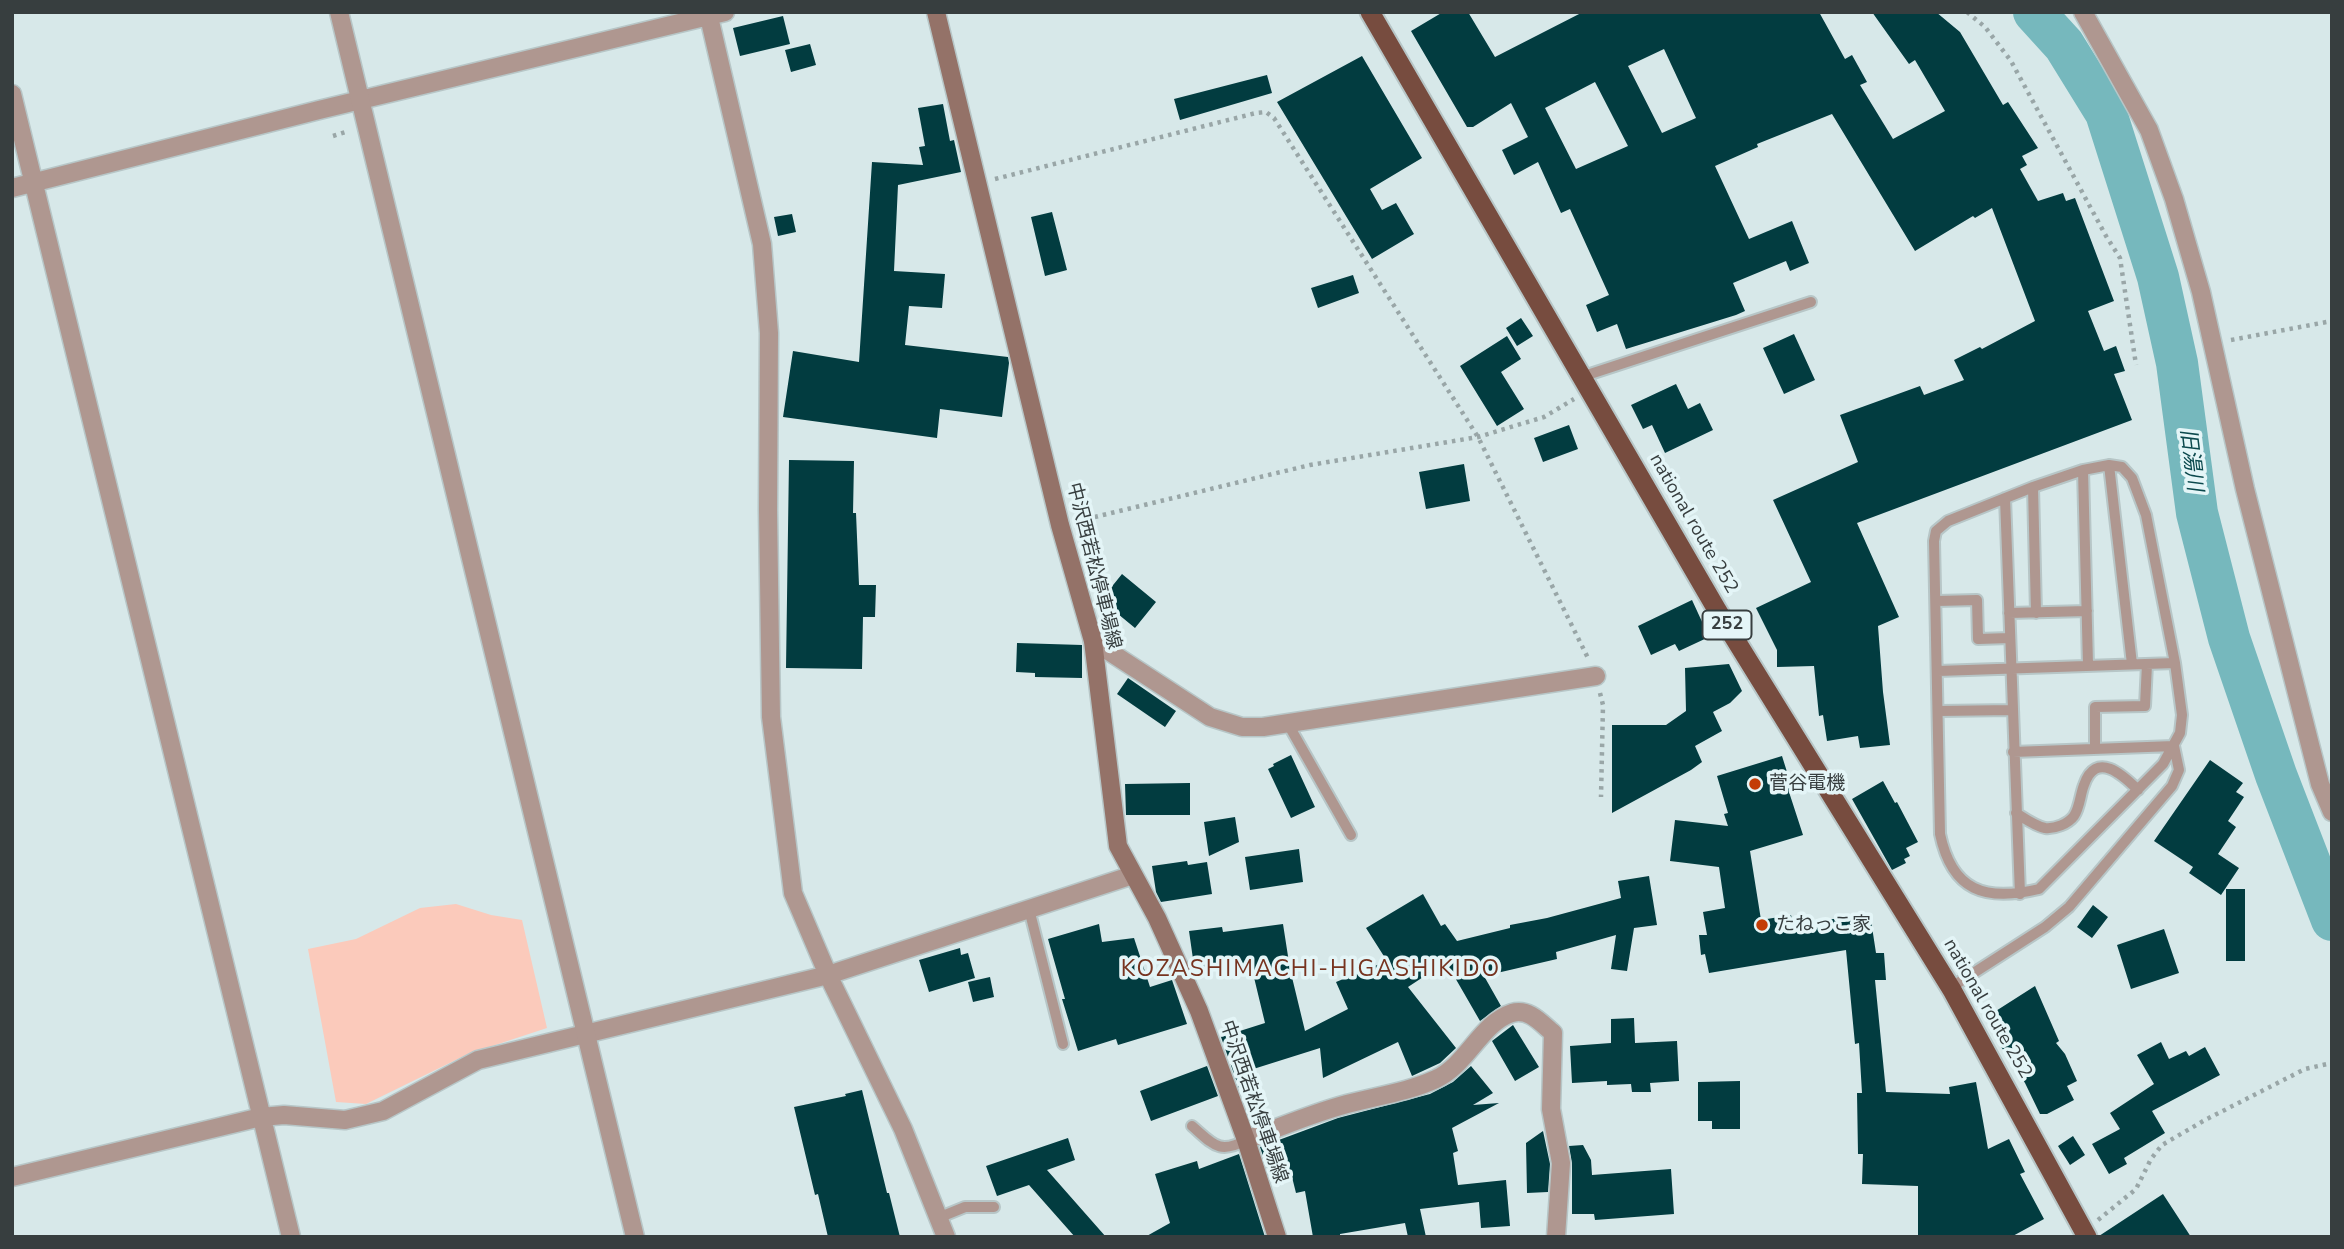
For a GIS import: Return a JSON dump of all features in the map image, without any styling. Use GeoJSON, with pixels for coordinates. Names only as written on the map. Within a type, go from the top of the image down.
{"type":"FeatureCollection","features":[{"type":"Feature","properties":{"kind":"highway","name":"national route 252"},"geometry":{"type":"LineString","coordinates":[[1370,12],[1725,622],[1952,990],[2085,1234]]}},
{"type":"Feature","properties":{"kind":"main road","name":"中沢西若松停車場線"},"geometry":{"type":"LineString","coordinates":[[936,12],[1060,525],[1093,641],[1118,846],[1157,918],[1199,1011],[1246,1140],[1277,1237]]}},
{"type":"Feature","properties":{"kind":"street"},"geometry":{"type":"LineString","coordinates":[[339,12],[635,1237]]}},
{"type":"Feature","properties":{"kind":"street"},"geometry":{"type":"LineString","coordinates":[[2083,12],[2149,130],[2178,213],[2213,341],[2245,489],[2320,784],[2332,812]]}},
{"type":"Feature","properties":{"kind":"street"},"geometry":{"type":"LineString","coordinates":[[12,188],[360,100],[717,15],[762,244],[769,333],[771,717],[793,893],[828,975],[903,1129],[946,1237]]}},
{"type":"Feature","properties":{"kind":"street"},"geometry":{"type":"LineString","coordinates":[[12,94],[291,1237]]}},
{"type":"Feature","properties":{"kind":"street"},"geometry":{"type":"LineString","coordinates":[[1093,641],[1210,717],[1242,727],[1288,724],[1596,676]]}},
{"type":"Feature","properties":{"kind":"street"},"geometry":{"type":"LineString","coordinates":[[12,1177],[261,1116],[345,1120],[383,1111],[478,1060],[828,975],[1133,875]]}},
{"type":"Feature","properties":{"kind":"street"},"geometry":{"type":"LineString","coordinates":[[1246,1140],[1310,1115],[1402,1091],[1436,1079],[1450,1071],[1491,1027],[1510,1014],[1522,1011],[1534,1016],[1553,1033],[1551,1109],[1561,1163],[1556,1237]]}},
{"type":"Feature","properties":{"kind":"lane"},"geometry":{"type":"LineString","coordinates":[[1587,384],[1811,302]]}},
{"type":"Feature","properties":{"kind":"lane"},"geometry":{"type":"LineString","coordinates":[[2109,465],[2133,664]]}},
{"type":"Feature","properties":{"kind":"lane"},"geometry":{"type":"LineString","coordinates":[[2109,465],[2122,467],[2132,478],[2146,515],[2175,663],[2182,715],[2179,733],[2163,764],[2039,889],[2020,894],[1986,892],[1969,886],[1954,871],[1945,856],[1940,834],[1934,541],[1936,531],[1948,521],[2033,487],[2083,470],[2109,465]]}},
{"type":"Feature","properties":{"kind":"lane"},"geometry":{"type":"LineString","coordinates":[[2083,470],[2088,665]]}},
{"type":"Feature","properties":{"kind":"lane"},"geometry":{"type":"LineString","coordinates":[[2033,487],[2036,613]]}},
{"type":"Feature","properties":{"kind":"lane"},"geometry":{"type":"LineString","coordinates":[[2005,498],[2020,894]]}},
{"type":"Feature","properties":{"kind":"lane"},"geometry":{"type":"LineString","coordinates":[[1937,601],[1977,600],[1978,639],[2010,638]]}},
{"type":"Feature","properties":{"kind":"lane"},"geometry":{"type":"LineString","coordinates":[[2009,613],[2087,611]]}},
{"type":"Feature","properties":{"kind":"lane"},"geometry":{"type":"LineString","coordinates":[[1938,671],[2175,663]]}},
{"type":"Feature","properties":{"kind":"lane"},"geometry":{"type":"LineString","coordinates":[[2095,749],[2095,708],[2145,706],[2147,664]]}},
{"type":"Feature","properties":{"kind":"lane"},"geometry":{"type":"LineString","coordinates":[[1939,711],[2012,710]]}},
{"type":"Feature","properties":{"kind":"lane"},"geometry":{"type":"LineString","coordinates":[[1288,724],[1350,835]]}},
{"type":"Feature","properties":{"kind":"lane"},"geometry":{"type":"LineString","coordinates":[[1952,990],[1958,983],[2045,927],[2068,907],[2172,786],[2179,770],[2174,746]]}},
{"type":"Feature","properties":{"kind":"lane"},"geometry":{"type":"LineString","coordinates":[[2013,752],[2174,746]]}},
{"type":"Feature","properties":{"kind":"lane"},"geometry":{"type":"LineString","coordinates":[[2016,813],[2044,828],[2058,827],[2074,815],[2085,781],[2095,769],[2106,767],[2120,772],[2138,790]]}},
{"type":"Feature","properties":{"kind":"lane"},"geometry":{"type":"LineString","coordinates":[[1029,909],[1063,1044]]}},
{"type":"Feature","properties":{"kind":"lane"},"geometry":{"type":"LineString","coordinates":[[1192,1126],[1217,1147],[1233,1148],[1246,1140]]}},
{"type":"Feature","properties":{"kind":"lane"},"geometry":{"type":"LineString","coordinates":[[938,1218],[964,1208],[993,1207]]}},
{"type":"Feature","properties":{"kind":"path"},"geometry":{"type":"LineString","coordinates":[[1967,12],[1985,27],[2011,61],[2120,258],[2136,365]]}},
{"type":"Feature","properties":{"kind":"path"},"geometry":{"type":"LineString","coordinates":[[977,183],[1266,112],[1274,118],[1478,437],[1596,676],[1603,705],[1601,796]]}},
{"type":"Feature","properties":{"kind":"path"},"geometry":{"type":"LineString","coordinates":[[2213,341],[2233,340],[2332,321]]}},
{"type":"Feature","properties":{"kind":"path"},"geometry":{"type":"LineString","coordinates":[[1060,525],[1310,465],[1478,437],[1544,417],[1587,384]]}},
{"type":"Feature","properties":{"kind":"path"},"geometry":{"type":"LineString","coordinates":[[2085,1234],[2136,1189],[2151,1159],[2162,1145],[2305,1069],[2332,1063]]}},
{"type":"Feature","properties":{"kind":"shaded area"},"geometry":{"type":"Polygon","coordinates":[[[456,904],[491,915],[522,920],[547,1028],[468,1054],[366,1104],[336,1102],[308,949],[356,939],[420,908],[456,904]]]}},
{"type":"Feature","properties":{"kind":"building"},"geometry":{"type":"Polygon","coordinates":[[[1443,12],[1468,12],[1495,57],[1583,12],[1819,12],[1845,59],[1852,55],[1867,82],[1860,85],[1893,139],[1945,111],[1915,60],[1909,64],[1872,12],[1936,12],[1960,32],[2003,105],[2008,102],[2038,148],[2022,156],[2027,165],[2020,169],[2038,201],[2063,193],[2066,201],[2075,198],[2114,301],[2088,311],[2104,351],[2116,346],[2125,371],[2114,374],[2132,420],[1857,523],[1899,617],[1878,626],[1890,745],[1860,748],[1858,736],[1827,741],[1823,715],[1819,716],[1814,666],[1777,667],[1777,650],[1756,608],[1811,582],[1773,500],[1858,462],[1840,415],[1920,386],[1924,395],[1964,380],[1954,360],[1980,347],[1982,349],[2035,321],[1992,208],[1975,218],[1973,216],[1915,251],[1832,114],[1757,144],[1758,147],[1715,166],[1749,239],[1792,221],[1809,263],[1790,271],[1786,261],[1733,283],[1745,311],[1626,349],[1617,324],[1597,332],[1586,305],[1609,295],[1570,209],[1561,213],[1538,162],[1514,175],[1502,150],[1528,137],[1511,103],[1473,127],[1467,127],[1411,31],[1443,12]],[[1664,49],[1628,66],[1662,133],[1696,118],[1664,49]],[[1595,82],[1545,108],[1576,169],[1628,146],[1595,82]]]}},
{"type":"Feature","properties":{"kind":"building"},"geometry":{"type":"Polygon","coordinates":[[[783,16],[790,44],[740,56],[733,28],[783,16]]]}},
{"type":"Feature","properties":{"kind":"building"},"geometry":{"type":"Polygon","coordinates":[[[810,44],[816,65],[791,72],[785,50],[810,44]]]}},
{"type":"Feature","properties":{"kind":"building"},"geometry":{"type":"Polygon","coordinates":[[[1362,56],[1422,158],[1370,189],[1382,210],[1396,203],[1414,234],[1372,259],[1277,102],[1362,56]]]}},
{"type":"Feature","properties":{"kind":"building"},"geometry":{"type":"Polygon","coordinates":[[[1267,75],[1272,93],[1180,120],[1174,99],[1267,75]]]}},
{"type":"Feature","properties":{"kind":"building"},"geometry":{"type":"Polygon","coordinates":[[[943,104],[950,141],[954,140],[961,172],[898,185],[894,271],[945,274],[942,308],[909,306],[905,345],[1008,357],[1002,417],[940,409],[937,438],[783,417],[793,351],[859,362],[872,162],[923,165],[919,147],[925,146],[918,108],[943,104]]]}},
{"type":"Feature","properties":{"kind":"building"},"geometry":{"type":"Polygon","coordinates":[[[1052,212],[1067,270],[1045,276],[1031,217],[1052,212]]]}},
{"type":"Feature","properties":{"kind":"building"},"geometry":{"type":"Polygon","coordinates":[[[792,214],[796,232],[778,236],[774,217],[792,214]]]}},
{"type":"Feature","properties":{"kind":"building"},"geometry":{"type":"Polygon","coordinates":[[[1353,275],[1359,293],[1318,308],[1311,288],[1353,275]]]}},
{"type":"Feature","properties":{"kind":"building"},"geometry":{"type":"Polygon","coordinates":[[[1521,318],[1533,336],[1517,346],[1506,328],[1521,318]]]}},
{"type":"Feature","properties":{"kind":"building"},"geometry":{"type":"Polygon","coordinates":[[[1794,334],[1815,380],[1784,394],[1763,348],[1794,334]]]}},
{"type":"Feature","properties":{"kind":"building"},"geometry":{"type":"Polygon","coordinates":[[[1507,336],[1521,359],[1501,372],[1524,409],[1497,426],[1460,366],[1507,336]]]}},
{"type":"Feature","properties":{"kind":"building"},"geometry":{"type":"Polygon","coordinates":[[[1676,384],[1688,409],[1700,403],[1713,430],[1665,453],[1652,425],[1643,429],[1631,405],[1676,384]]]}},
{"type":"Feature","properties":{"kind":"building"},"geometry":{"type":"Polygon","coordinates":[[[1569,425],[1578,449],[1543,462],[1534,438],[1569,425]]]}},
{"type":"Feature","properties":{"kind":"building"},"geometry":{"type":"Polygon","coordinates":[[[789,460],[854,461],[853,513],[856,513],[859,585],[876,585],[875,617],[863,617],[862,669],[786,668],[789,460]]]}},
{"type":"Feature","properties":{"kind":"building"},"geometry":{"type":"Polygon","coordinates":[[[1464,464],[1470,501],[1426,509],[1419,472],[1464,464]]]}},
{"type":"Feature","properties":{"kind":"building"},"geometry":{"type":"Polygon","coordinates":[[[1122,574],[1156,602],[1135,628],[1101,600],[1122,574]]]}},
{"type":"Feature","properties":{"kind":"building"},"geometry":{"type":"Polygon","coordinates":[[[1692,600],[1709,637],[1679,651],[1675,644],[1651,655],[1638,626],[1692,600]]]}},
{"type":"Feature","properties":{"kind":"building"},"geometry":{"type":"Polygon","coordinates":[[[1017,643],[1082,645],[1082,678],[1035,677],[1035,673],[1016,672],[1017,643]]]}},
{"type":"Feature","properties":{"kind":"building"},"geometry":{"type":"Polygon","coordinates":[[[1729,664],[1742,691],[1730,703],[1713,712],[1722,731],[1695,746],[1702,762],[1612,813],[1612,725],[1666,725],[1686,711],[1685,668],[1729,664]]]}},
{"type":"Feature","properties":{"kind":"building"},"geometry":{"type":"Polygon","coordinates":[[[1128,678],[1176,711],[1165,727],[1117,694],[1128,678]]]}},
{"type":"Feature","properties":{"kind":"building"},"geometry":{"type":"Polygon","coordinates":[[[1291,755],[1315,807],[1291,818],[1268,769],[1291,755]]]}},
{"type":"Feature","properties":{"kind":"building"},"geometry":{"type":"Polygon","coordinates":[[[1782,756],[1793,791],[1789,792],[1803,835],[1750,851],[1761,920],[1791,915],[1793,924],[1797,924],[1870,914],[1876,953],[1884,953],[1886,980],[1875,980],[1886,1092],[1950,1094],[1949,1087],[1976,1082],[1988,1149],[2009,1139],[2025,1172],[2020,1174],[2044,1219],[2011,1237],[1918,1237],[1918,1186],[1862,1184],[1863,1154],[1858,1154],[1857,1093],[1862,1093],[1859,1043],[1855,1044],[1846,950],[1709,973],[1705,954],[1701,955],[1699,935],[1707,935],[1703,912],[1725,908],[1719,867],[1670,861],[1675,820],[1728,826],[1724,814],[1728,813],[1717,776],[1782,756]]]}},
{"type":"Feature","properties":{"kind":"building"},"geometry":{"type":"Polygon","coordinates":[[[2210,760],[2243,783],[2236,792],[2244,797],[2228,821],[2236,827],[2218,854],[2239,868],[2221,895],[2189,873],[2193,867],[2154,841],[2210,760]]]}},
{"type":"Feature","properties":{"kind":"building"},"geometry":{"type":"Polygon","coordinates":[[[1883,781],[1918,842],[1906,848],[1910,856],[1904,859],[1906,863],[1892,870],[1852,799],[1883,781]]]}},
{"type":"Feature","properties":{"kind":"building"},"geometry":{"type":"Polygon","coordinates":[[[1190,783],[1190,815],[1126,815],[1125,784],[1190,783]]]}},
{"type":"Feature","properties":{"kind":"building"},"geometry":{"type":"Polygon","coordinates":[[[1235,817],[1239,842],[1209,856],[1204,822],[1235,817]]]}},
{"type":"Feature","properties":{"kind":"building"},"geometry":{"type":"Polygon","coordinates":[[[1299,849],[1303,882],[1250,890],[1245,857],[1299,849]]]}},
{"type":"Feature","properties":{"kind":"building"},"geometry":{"type":"Polygon","coordinates":[[[1187,861],[1188,865],[1207,862],[1212,894],[1161,902],[1156,892],[1152,866],[1187,861]]]}},
{"type":"Feature","properties":{"kind":"building"},"geometry":{"type":"Polygon","coordinates":[[[1649,876],[1657,925],[1634,928],[1627,971],[1611,969],[1616,935],[1556,952],[1557,959],[1484,976],[1501,1006],[1480,1021],[1446,962],[1408,987],[1456,1048],[1440,1063],[1412,1076],[1398,1042],[1323,1078],[1320,1048],[1247,1071],[1252,1084],[1239,1088],[1221,1037],[1265,1023],[1251,965],[1195,973],[1189,931],[1222,927],[1223,932],[1283,924],[1290,969],[1305,1031],[1348,1009],[1336,982],[1387,961],[1366,928],[1423,894],[1441,926],[1445,924],[1457,941],[1621,898],[1618,881],[1649,876]]]}},
{"type":"Feature","properties":{"kind":"building"},"geometry":{"type":"Polygon","coordinates":[[[2226,889],[2245,889],[2245,961],[2226,961],[2226,889]]]}},
{"type":"Feature","properties":{"kind":"building"},"geometry":{"type":"Polygon","coordinates":[[[2093,905],[2108,917],[2092,938],[2077,927],[2093,905]]]}},
{"type":"Feature","properties":{"kind":"building"},"geometry":{"type":"Polygon","coordinates":[[[1099,924],[1102,942],[1134,938],[1150,987],[1172,980],[1187,1024],[1118,1045],[1116,1039],[1078,1051],[1048,939],[1099,924]]]}},
{"type":"Feature","properties":{"kind":"building"},"geometry":{"type":"Polygon","coordinates":[[[2164,929],[2179,973],[2131,989],[2117,945],[2164,929]]]}},
{"type":"Feature","properties":{"kind":"building"},"geometry":{"type":"Polygon","coordinates":[[[960,948],[961,955],[968,953],[975,978],[929,992],[919,960],[960,948]]]}},
{"type":"Feature","properties":{"kind":"building"},"geometry":{"type":"Polygon","coordinates":[[[990,977],[994,997],[973,1002],[968,982],[990,977]]]}},
{"type":"Feature","properties":{"kind":"building"},"geometry":{"type":"Polygon","coordinates":[[[2035,986],[2059,1041],[2056,1043],[2065,1054],[2077,1081],[2067,1086],[2074,1100],[2047,1114],[2040,1114],[2025,1083],[1998,1042],[2003,1039],[1988,1016],[2035,986]]]}},
{"type":"Feature","properties":{"kind":"building"},"geometry":{"type":"Polygon","coordinates":[[[1634,1018],[1635,1043],[1677,1041],[1679,1081],[1650,1083],[1651,1092],[1632,1092],[1631,1084],[1607,1085],[1607,1081],[1572,1083],[1570,1046],[1611,1043],[1611,1019],[1634,1018]]]}},
{"type":"Feature","properties":{"kind":"building"},"geometry":{"type":"Polygon","coordinates":[[[1513,1025],[1539,1067],[1515,1081],[1492,1041],[1513,1025]]]}},
{"type":"Feature","properties":{"kind":"building"},"geometry":{"type":"Polygon","coordinates":[[[2161,1042],[2169,1059],[2186,1051],[2189,1056],[2205,1047],[2220,1075],[2152,1111],[2165,1133],[2124,1158],[2127,1164],[2109,1174],[2092,1144],[2120,1129],[2110,1113],[2154,1084],[2137,1055],[2161,1042]]]}},
{"type":"Feature","properties":{"kind":"building"},"geometry":{"type":"Polygon","coordinates":[[[1207,1066],[1218,1096],[1151,1121],[1140,1091],[1207,1066]]]}},
{"type":"Feature","properties":{"kind":"building"},"geometry":{"type":"Polygon","coordinates":[[[1471,1066],[1493,1093],[1473,1105],[1499,1103],[1452,1128],[1458,1151],[1453,1153],[1458,1185],[1506,1180],[1510,1226],[1481,1228],[1479,1202],[1420,1209],[1426,1237],[1408,1237],[1405,1223],[1340,1234],[1340,1237],[1313,1237],[1305,1191],[1296,1193],[1291,1173],[1271,1180],[1260,1147],[1338,1118],[1430,1094],[1453,1082],[1471,1066]]]}},
{"type":"Feature","properties":{"kind":"building"},"geometry":{"type":"Polygon","coordinates":[[[1740,1081],[1740,1129],[1712,1129],[1712,1121],[1698,1121],[1698,1082],[1740,1081]]]}},
{"type":"Feature","properties":{"kind":"building"},"geometry":{"type":"Polygon","coordinates":[[[862,1090],[900,1237],[828,1237],[818,1194],[815,1195],[794,1107],[862,1090]]]}},
{"type":"Feature","properties":{"kind":"building"},"geometry":{"type":"Polygon","coordinates":[[[1543,1131],[1550,1164],[1548,1192],[1527,1193],[1526,1143],[1543,1131]]]}},
{"type":"Feature","properties":{"kind":"building"},"geometry":{"type":"Polygon","coordinates":[[[2073,1136],[2085,1155],[2070,1165],[2058,1146],[2073,1136]]]}},
{"type":"Feature","properties":{"kind":"building"},"geometry":{"type":"Polygon","coordinates":[[[1068,1138],[1075,1160],[1047,1170],[1106,1237],[1075,1237],[1029,1185],[997,1196],[986,1166],[1068,1138]]]}},
{"type":"Feature","properties":{"kind":"building"},"geometry":{"type":"Polygon","coordinates":[[[1583,1145],[1591,1160],[1592,1175],[1671,1169],[1674,1214],[1595,1220],[1594,1214],[1572,1214],[1572,1163],[1569,1146],[1583,1145]]]}},
{"type":"Feature","properties":{"kind":"building"},"geometry":{"type":"Polygon","coordinates":[[[1239,1154],[1265,1237],[1145,1237],[1170,1223],[1155,1174],[1197,1161],[1199,1169],[1239,1154]]]}},
{"type":"Feature","properties":{"kind":"building"},"geometry":{"type":"Polygon","coordinates":[[[2163,1194],[2191,1237],[2099,1237],[2099,1236],[2163,1194]]]}},
{"type":"Feature","properties":{"kind":"waterway","name":"旧湯川"},"geometry":{"type":"LineString","coordinates":[[2034,12],[2064,45],[2106,113],[2158,277],[2177,363],[2197,513],[2229,638],[2276,775],[2332,920]]}},
{"type":"Feature","properties":{"kind":"place","name":"菅谷電機"},"geometry":{"type":"Point","coordinates":[1755,784]}},
{"type":"Feature","properties":{"kind":"place","name":"たねっこ家"},"geometry":{"type":"Point","coordinates":[1762,925]}},
{"type":"Feature","properties":{"kind":"district","name":"KOZASHIMACHI-HIGASHIKIDO"},"geometry":{"type":"Point","coordinates":[1311,970]}}]}
